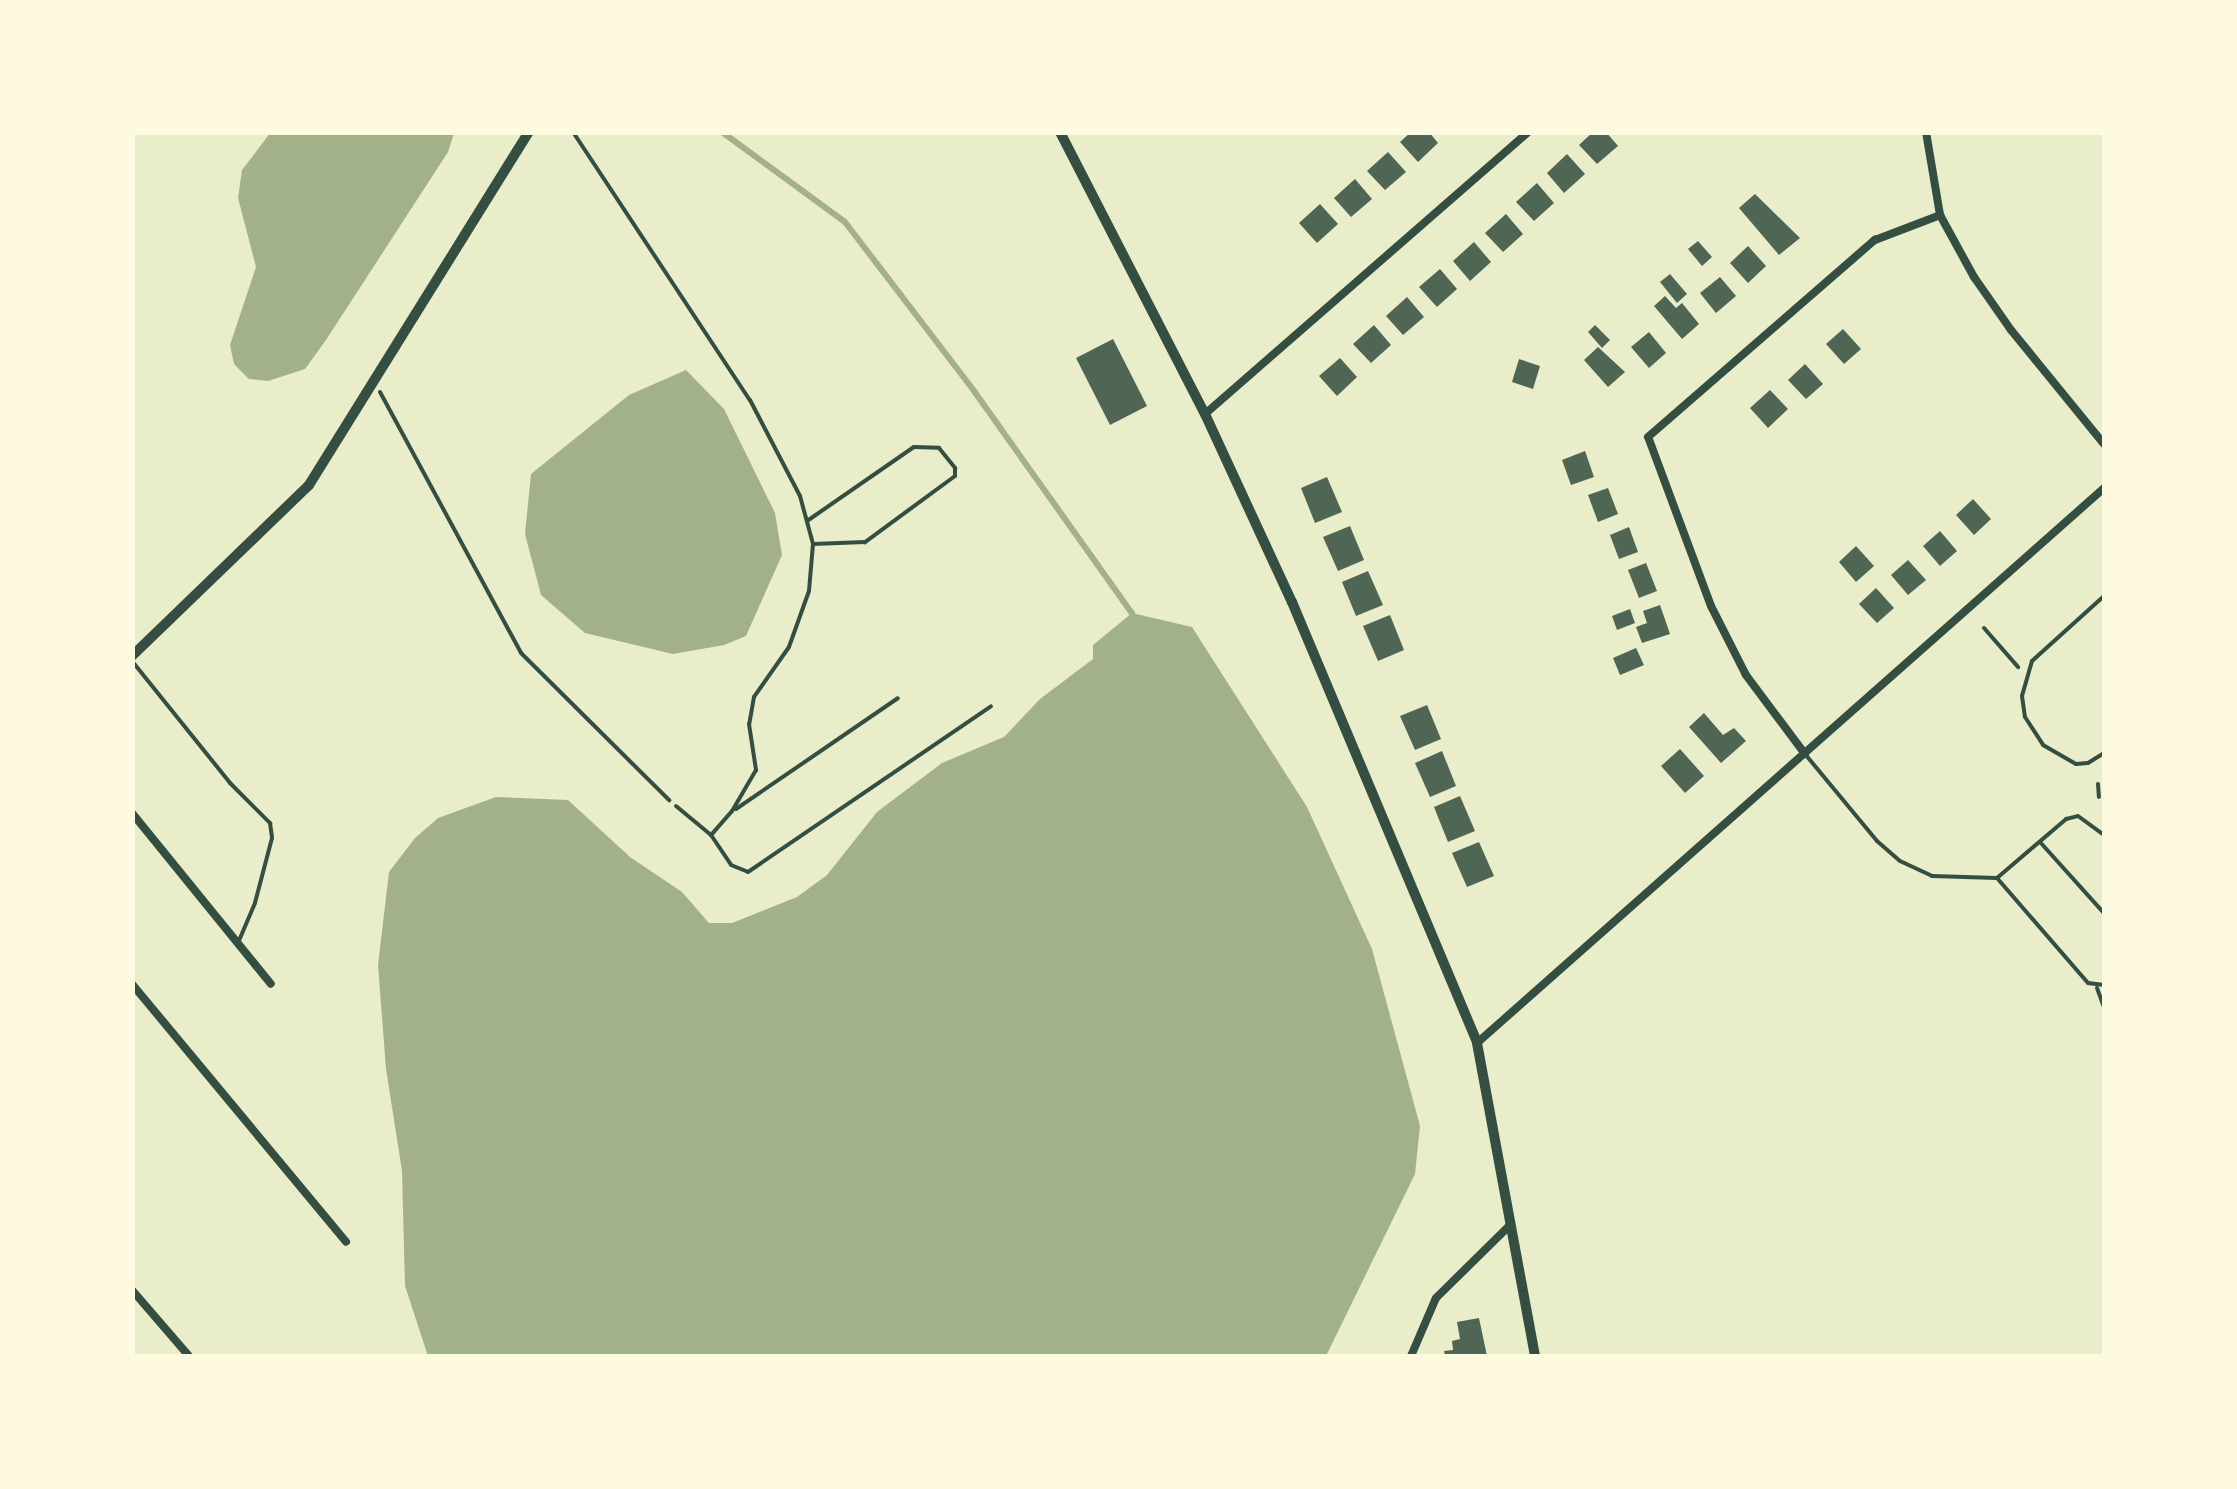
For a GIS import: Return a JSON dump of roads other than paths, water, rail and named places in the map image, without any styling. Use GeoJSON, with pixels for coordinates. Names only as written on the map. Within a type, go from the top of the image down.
{"type":"FeatureCollection","features":[{"type":"Feature","properties":{"kind":"street"},"geometry":{"type":"LineString","coordinates":[[132,658],[309,485],[529,132]]}},
{"type":"Feature","properties":{"kind":"street"},"geometry":{"type":"LineString","coordinates":[[1060,132],[1205,414],[1292,602],[1477,1043],[1508,1227],[1535,1356]]}},
{"type":"Feature","properties":{"kind":"street"},"geometry":{"type":"LineString","coordinates":[[1205,414],[1528,132]]}},
{"type":"Feature","properties":{"kind":"street"},"geometry":{"type":"LineString","coordinates":[[1926,132],[1940,215],[1974,276],[2011,330],[2104,444]]}},
{"type":"Feature","properties":{"kind":"street"},"geometry":{"type":"LineString","coordinates":[[1805,754],[1746,675],[1711,606],[1648,437],[1876,240],[1940,215]]}},
{"type":"Feature","properties":{"kind":"street"},"geometry":{"type":"LineString","coordinates":[[1477,1043],[2104,488]]}},
{"type":"Feature","properties":{"kind":"street"},"geometry":{"type":"LineString","coordinates":[[132,813],[271,984]]}},
{"type":"Feature","properties":{"kind":"street"},"geometry":{"type":"LineString","coordinates":[[132,984],[346,1242]]}},
{"type":"Feature","properties":{"kind":"street"},"geometry":{"type":"LineString","coordinates":[[1410,1356],[1436,1298],[1508,1227]]}},
{"type":"Feature","properties":{"kind":"street"},"geometry":{"type":"LineString","coordinates":[[132,1290],[189,1356]]}},
{"type":"Feature","properties":{"kind":"lane"},"geometry":{"type":"LineString","coordinates":[[573,132],[750,400],[800,496],[813,544],[808,591],[789,647],[754,697],[749,724],[756,770],[732,811],[710,835]]}},
{"type":"Feature","properties":{"kind":"lane"},"geometry":{"type":"LineString","coordinates":[[807,521],[914,448],[939,448],[954,468],[955,476],[865,542],[813,544]]}},
{"type":"Feature","properties":{"kind":"lane"},"geometry":{"type":"LineString","coordinates":[[2104,596],[2032,661],[2022,696],[2032,732],[2060,757],[2088,763],[2104,753]]}},
{"type":"Feature","properties":{"kind":"lane"},"geometry":{"type":"LineString","coordinates":[[132,658],[230,783],[270,822],[272,838],[255,903],[238,943]]}},
{"type":"Feature","properties":{"kind":"lane"},"geometry":{"type":"LineString","coordinates":[[732,811],[898,698]]}},
{"type":"Feature","properties":{"kind":"lane"},"geometry":{"type":"LineString","coordinates":[[676,806],[710,835],[731,864],[748,872],[991,706]]}},
{"type":"Feature","properties":{"kind":"lane"},"geometry":{"type":"LineString","coordinates":[[1805,754],[1877,841],[1900,861],[1932,876],[1997,878],[2066,820],[2078,816],[2088,819],[2104,836]]}},
{"type":"Feature","properties":{"kind":"lane"},"geometry":{"type":"LineString","coordinates":[[2040,842],[2104,913]]}},
{"type":"Feature","properties":{"kind":"lane"},"geometry":{"type":"LineString","coordinates":[[1997,878],[2088,983],[2104,985]]}},
{"type":"Feature","properties":{"kind":"lane"},"geometry":{"type":"LineString","coordinates":[[2096,987],[2104,1007]]}},
{"type":"Feature","properties":{"kind":"waterway"},"geometry":{"type":"LineString","coordinates":[[722,132],[845,222],[974,391],[1132,613],[1133,621]]}}]}
